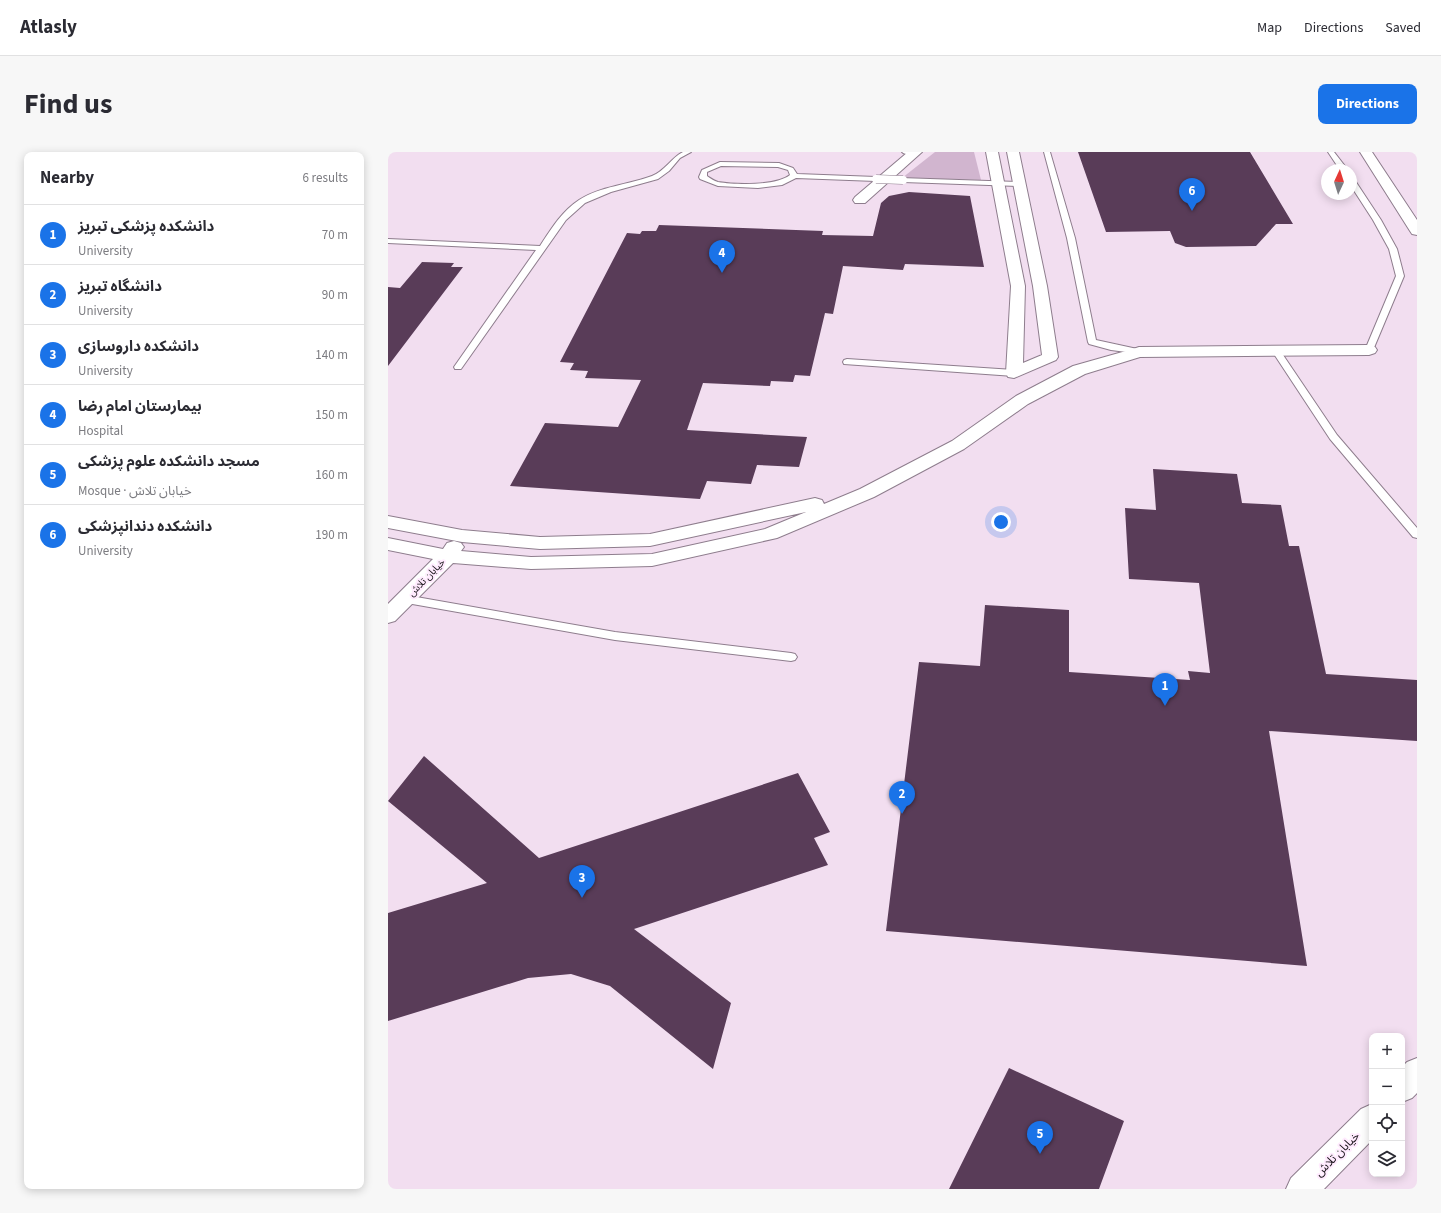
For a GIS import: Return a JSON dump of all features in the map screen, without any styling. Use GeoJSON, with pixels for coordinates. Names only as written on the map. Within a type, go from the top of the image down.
{"type":"FeatureCollection","features":[{"type":"Feature","properties":{"kind":"street"},"geometry":{"type":"LineString","coordinates":[[860,200],[912,152]]}},
{"type":"Feature","properties":{"kind":"street"},"geometry":{"type":"LineString","coordinates":[[992,152],[1018,286],[1014,373],[1050,357],[1040,286],[1013,152]]}},
{"type":"Feature","properties":{"kind":"street"},"geometry":{"type":"LineString","coordinates":[[1366,152],[1417,231]]}},
{"type":"Feature","properties":{"kind":"street"},"geometry":{"type":"LineString","coordinates":[[388,544],[448,556],[531,563],[652,560],[770,534],[867,493],[958,445],[1022,400],[1079,370],[1139,352],[1369,350]]}},
{"type":"Feature","properties":{"kind":"street"},"geometry":{"type":"LineString","coordinates":[[388,522],[462,536],[540,542],[650,540],[867,493]]}},
{"type":"Feature","properties":{"kind":"street","name":"خیابان تلاش"},"geometry":{"type":"LineString","coordinates":[[393,613],[448,556],[462,536]]}},
{"type":"Feature","properties":{"kind":"street"},"geometry":{"type":"LineString","coordinates":[[1405,1085],[1417,1072]]}},
{"type":"Feature","properties":{"kind":"street","name":"خیابان تلاش"},"geometry":{"type":"LineString","coordinates":[[1302,1189],[1369,1122]]}},
{"type":"Feature","properties":{"kind":"lane"},"geometry":{"type":"LineString","coordinates":[[458,367],[563,218],[582,201],[608,190],[655,177],[667,170],[678,157],[688,152]]}},
{"type":"Feature","properties":{"kind":"lane"},"geometry":{"type":"LineString","coordinates":[[1047,152],[1071,238],[1092,342],[1139,352]]}},
{"type":"Feature","properties":{"kind":"lane"},"geometry":{"type":"LineString","coordinates":[[1332,152],[1340,164]]}},
{"type":"Feature","properties":{"kind":"lane"},"geometry":{"type":"LineString","coordinates":[[794,176],[791,169],[779,165],[727,164],[708,168],[702,174],[706,180],[718,184],[771,185],[786,182],[794,176],[1020,184]]}},
{"type":"Feature","properties":{"kind":"lane"},"geometry":{"type":"LineString","coordinates":[[1357,190],[1394,249],[1400,276],[1369,350]]}},
{"type":"Feature","properties":{"kind":"lane"},"geometry":{"type":"LineString","coordinates":[[388,241],[542,248]]}},
{"type":"Feature","properties":{"kind":"lane"},"geometry":{"type":"LineString","coordinates":[[1276,351],[1333,438],[1417,535]]}},
{"type":"Feature","properties":{"kind":"lane"},"geometry":{"type":"LineString","coordinates":[[847,362],[1014,373]]}},
{"type":"Feature","properties":{"kind":"lane"},"geometry":{"type":"LineString","coordinates":[[393,613],[616,636],[791,657]]}},
{"type":"Feature","properties":{"kind":"shaded area"},"geometry":{"type":"Polygon","coordinates":[[[935,152],[974,152],[981,180],[902,178],[935,152]]]}},
{"type":"Feature","properties":{"kind":"building"},"geometry":{"type":"Polygon","coordinates":[[[1078,152],[1250,152],[1293,224],[1276,224],[1256,246],[1186,247],[1175,243],[1170,231],[1106,232],[1078,152]]]}},
{"type":"Feature","properties":{"kind":"building"},"geometry":{"type":"Polygon","coordinates":[[[909,192],[970,196],[984,267],[905,264],[903,270],[843,266],[833,314],[825,313],[810,376],[795,375],[793,382],[771,381],[770,386],[703,383],[687,430],[807,437],[799,467],[757,465],[751,484],[707,481],[700,499],[510,486],[545,423],[618,427],[641,380],[585,378],[588,371],[570,370],[574,363],[560,362],[627,233],[640,234],[642,231],[656,231],[659,225],[823,231],[822,235],[873,236],[881,203],[889,196],[909,192]]]}},
{"type":"Feature","properties":{"kind":"building"},"geometry":{"type":"Polygon","coordinates":[[[422,262],[454,263],[451,267],[463,267],[388,366],[388,287],[400,288],[422,262]]]}},
{"type":"Feature","properties":{"kind":"building"},"geometry":{"type":"Polygon","coordinates":[[[1153,469],[1237,474],[1242,503],[1281,505],[1289,546],[1299,546],[1326,674],[1417,680],[1417,741],[1269,731],[1307,966],[886,931],[919,662],[980,666],[985,605],[1069,610],[1069,672],[1190,680],[1188,671],[1210,673],[1199,583],[1129,579],[1125,508],[1156,510],[1153,469]]]}},
{"type":"Feature","properties":{"kind":"building"},"geometry":{"type":"Polygon","coordinates":[[[424,756],[539,858],[798,773],[830,832],[814,838],[828,865],[634,929],[731,1003],[713,1069],[610,986],[571,974],[528,978],[388,1021],[388,913],[487,883],[388,801],[424,756]]]}},
{"type":"Feature","properties":{"kind":"building"},"geometry":{"type":"Polygon","coordinates":[[[1009,1068],[1124,1121],[1099,1189],[949,1189],[1009,1068]]]}},
{"type":"Feature","properties":{"kind":"place","name":"دانشکده دندانپزشکی"},"geometry":{"type":"Point","coordinates":[1192,211]}},
{"type":"Feature","properties":{"kind":"place","name":"بیمارستان امام رضا"},"geometry":{"type":"Point","coordinates":[722,273]}},
{"type":"Feature","properties":{"kind":"place","name":"دانشکده پزشکی تبریز"},"geometry":{"type":"Point","coordinates":[1165,706]}},
{"type":"Feature","properties":{"kind":"place","name":"دانشگاه تبریز"},"geometry":{"type":"Point","coordinates":[902,814]}},
{"type":"Feature","properties":{"kind":"place","name":"دانشکده داروسازی"},"geometry":{"type":"Point","coordinates":[582,898]}},
{"type":"Feature","properties":{"kind":"place","name":"مسجد دانشکده علوم پزشکی"},"geometry":{"type":"Point","coordinates":[1040,1154]}}]}
